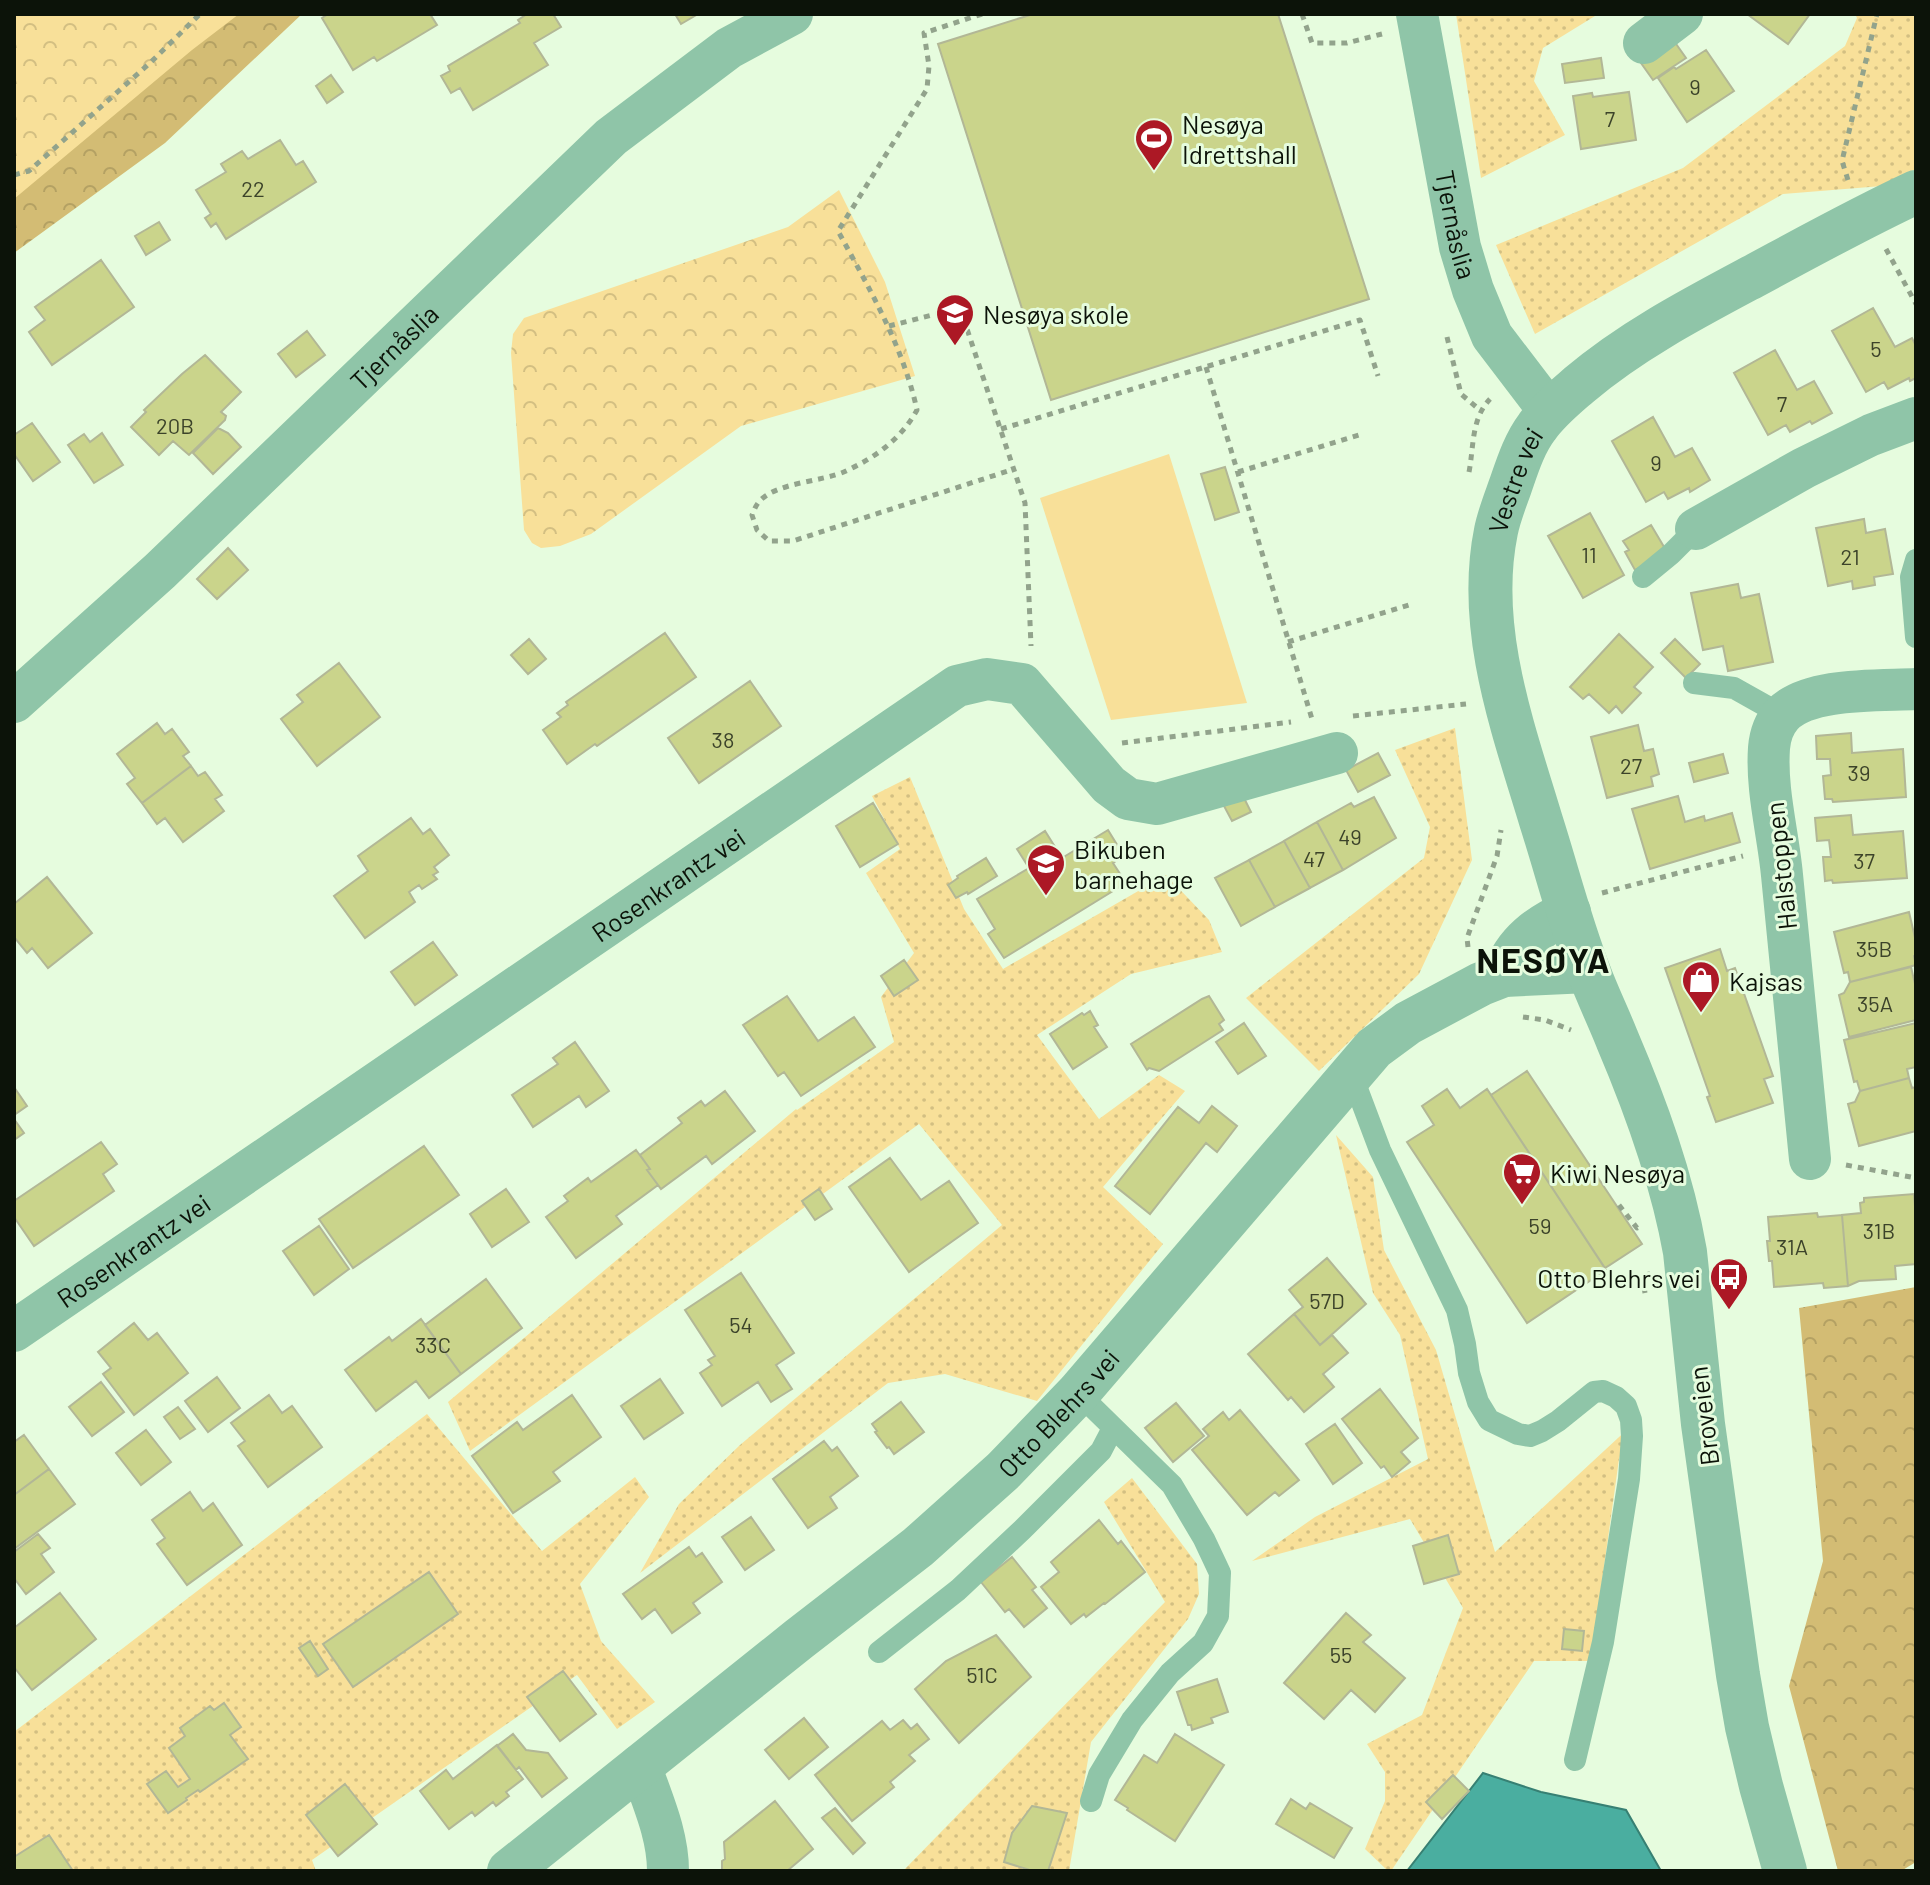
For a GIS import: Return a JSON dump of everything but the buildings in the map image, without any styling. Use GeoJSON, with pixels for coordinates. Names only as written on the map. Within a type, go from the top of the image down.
{"type":"FeatureCollection","features":[{"type":"Feature","properties":{"kind":"street","name":"Tjernåslia"},"geometry":{"type":"LineString","coordinates":[[14,702],[160,571],[611,137],[729,48],[792,14]]}},
{"type":"Feature","properties":{"kind":"street"},"geometry":{"type":"LineString","coordinates":[[1644,43],[1682,14]]}},
{"type":"Feature","properties":{"kind":"street","name":"Tjernåslia"},"geometry":{"type":"LineString","coordinates":[[1402,23],[1473,290],[1492,336],[1550,412]]}},
{"type":"Feature","properties":{"kind":"street","name":"Vestre vei"},"geometry":{"type":"LineString","coordinates":[[1588,971],[1503,690],[1497,661],[1490,583],[1496,529],[1526,445],[1536,427],[1550,412],[1592,375],[1639,341],[1697,306],[1916,192]]}},
{"type":"Feature","properties":{"kind":"street"},"geometry":{"type":"LineString","coordinates":[[1696,529],[1817,461],[1916,418]]}},
{"type":"Feature","properties":{"kind":"street","name":"Rosenkrantz vei"},"geometry":{"type":"LineString","coordinates":[[14,1331],[957,686],[987,679],[1022,684]]}},
{"type":"Feature","properties":{"kind":"street"},"geometry":{"type":"LineString","coordinates":[[1022,684],[1109,785],[1128,799],[1157,804],[1340,735]]}},
{"type":"Feature","properties":{"kind":"street"},"geometry":{"type":"LineString","coordinates":[[1782,715],[1794,704],[1811,698],[1916,689]]}},
{"type":"Feature","properties":{"kind":"street","name":"Halstoppen"},"geometry":{"type":"LineString","coordinates":[[1782,715],[1774,727],[1769,745],[1769,771],[1810,1159]]}},
{"type":"Feature","properties":{"kind":"street"},"geometry":{"type":"LineString","coordinates":[[1504,975],[1510,958],[1529,937],[1546,923],[1569,912]]}},
{"type":"Feature","properties":{"kind":"street","name":"Otto Blehrs vei"},"geometry":{"type":"LineString","coordinates":[[509,1871],[918,1547],[1003,1471],[1078,1393],[1374,1048],[1408,1023],[1504,975],[1588,971]]}},
{"type":"Feature","properties":{"kind":"street","name":"Broveien"},"geometry":{"type":"LineString","coordinates":[[1588,971],[1643,1104],[1680,1225],[1703,1424],[1738,1675],[1761,1786],[1785,1871]]}},
{"type":"Feature","properties":{"kind":"street"},"geometry":{"type":"LineString","coordinates":[[640,1765],[664,1835],[668,1871]]}},
{"type":"Feature","properties":{"kind":"lane"},"geometry":{"type":"LineString","coordinates":[[1643,577],[1696,529]]}},
{"type":"Feature","properties":{"kind":"lane"},"geometry":{"type":"LineString","coordinates":[[1916,560],[1911,577],[1916,637]]}},
{"type":"Feature","properties":{"kind":"lane"},"geometry":{"type":"LineString","coordinates":[[1694,683],[1734,688],[1782,715]]}},
{"type":"Feature","properties":{"kind":"lane"},"geometry":{"type":"LineString","coordinates":[[1351,1073],[1380,1150],[1457,1310],[1469,1373],[1478,1402],[1489,1420],[1518,1434],[1530,1436],[1558,1421],[1594,1392],[1603,1391],[1626,1406],[1631,1420],[1629,1479],[1603,1642],[1575,1760]]}},
{"type":"Feature","properties":{"kind":"lane"},"geometry":{"type":"LineString","coordinates":[[1078,1393],[1172,1485],[1220,1573],[1218,1616],[1203,1643],[1170,1673],[1132,1720],[1099,1775],[1091,1801]]}},
{"type":"Feature","properties":{"kind":"lane"},"geometry":{"type":"LineString","coordinates":[[879,1652],[958,1590],[1022,1530],[1101,1451],[1113,1428]]}},
{"type":"Feature","properties":{"kind":"path"},"geometry":{"type":"LineString","coordinates":[[14,175],[29,171],[200,14]]}},
{"type":"Feature","properties":{"kind":"path"},"geometry":{"type":"LineString","coordinates":[[982,14],[924,33],[929,66],[927,89],[838,231],[889,326],[917,410],[908,426],[889,446],[844,472],[774,492],[758,502],[752,515],[757,530],[769,541],[793,541],[1014,469]]}},
{"type":"Feature","properties":{"kind":"path"},"geometry":{"type":"LineString","coordinates":[[1302,14],[1312,43],[1347,43],[1402,23]]}},
{"type":"Feature","properties":{"kind":"path"},"geometry":{"type":"LineString","coordinates":[[1851,191],[1842,161],[1877,14]]}},
{"type":"Feature","properties":{"kind":"path"},"geometry":{"type":"LineString","coordinates":[[1886,248],[1916,304]]}},
{"type":"Feature","properties":{"kind":"path"},"geometry":{"type":"LineString","coordinates":[[889,326],[960,308],[1025,503],[1032,665],[1022,684]]}},
{"type":"Feature","properties":{"kind":"path"},"geometry":{"type":"LineString","coordinates":[[1001,429],[1360,320],[1378,376]]}},
{"type":"Feature","properties":{"kind":"path"},"geometry":{"type":"LineString","coordinates":[[1206,367],[1312,720]]}},
{"type":"Feature","properties":{"kind":"path"},"geometry":{"type":"LineString","coordinates":[[1238,472],[1359,435]]}},
{"type":"Feature","properties":{"kind":"path"},"geometry":{"type":"LineString","coordinates":[[1288,642],[1409,605]]}},
{"type":"Feature","properties":{"kind":"path"},"geometry":{"type":"LineString","coordinates":[[1340,735],[1466,704]]}},
{"type":"Feature","properties":{"kind":"path"},"geometry":{"type":"LineString","coordinates":[[1078,749],[1296,722]]}},
{"type":"Feature","properties":{"kind":"path"},"geometry":{"type":"LineString","coordinates":[[1620,888],[1779,847]]}},
{"type":"Feature","properties":{"kind":"path"},"geometry":{"type":"LineString","coordinates":[[1810,1159],[1916,1178]]}},
{"type":"Feature","properties":{"kind":"path"},"geometry":{"type":"LineString","coordinates":[[1642,1275],[1645,1294]]}},
{"type":"Feature","properties":{"kind":"green space"},"geometry":{"type":"Polygon","coordinates":[[[14,14],[302,14],[165,143],[14,253],[14,14]]]}},
{"type":"Feature","properties":{"kind":"green space"},"geometry":{"type":"Polygon","coordinates":[[[14,14],[239,14],[14,199],[14,14]]]}},
{"type":"Feature","properties":{"kind":"green space"},"geometry":{"type":"Polygon","coordinates":[[[1456,14],[1596,14],[1543,48],[1534,81],[1565,135],[1481,178],[1456,14]]]}},
{"type":"Feature","properties":{"kind":"green space"},"geometry":{"type":"Polygon","coordinates":[[[1855,14],[1916,14],[1916,169],[1882,186],[1783,194],[1535,334],[1496,245],[1683,168],[1845,46],[1857,18],[1855,14]]]}},
{"type":"Feature","properties":{"kind":"green space"},"geometry":{"type":"Polygon","coordinates":[[[839,190],[885,282],[915,376],[741,426],[591,534],[560,546],[541,548],[532,543],[524,530],[511,353],[513,334],[524,318],[788,227],[839,190]]]}},
{"type":"Feature","properties":{"kind":"green space"},"geometry":{"type":"Polygon","coordinates":[[[1169,454],[1247,703],[1111,720],[1040,498],[1169,454]]]}},
{"type":"Feature","properties":{"kind":"green space"},"geometry":{"type":"Polygon","coordinates":[[[1455,728],[1472,860],[1419,974],[1319,1071],[1246,998],[1424,858],[1430,827],[1395,750],[1455,728]]]}},
{"type":"Feature","properties":{"kind":"green space"},"geometry":{"type":"Polygon","coordinates":[[[910,777],[964,909],[1003,969],[1166,875],[1209,920],[1222,952],[1131,974],[1037,1035],[1099,1119],[1159,1075],[1185,1091],[1103,1187],[1163,1244],[1037,1401],[945,1374],[888,1383],[640,1573],[679,1504],[740,1445],[1002,1225],[919,1124],[470,1451],[448,1402],[796,1109],[894,1042],[881,997],[914,953],[866,873],[900,849],[872,796],[910,777]]]}},
{"type":"Feature","properties":{"kind":"green space"},"geometry":{"type":"Polygon","coordinates":[[[1336,1135],[1373,1177],[1384,1250],[1436,1350],[1495,1552],[1632,1425],[1619,1459],[1591,1661],[1534,1661],[1391,1871],[1365,1849],[1385,1801],[1385,1772],[1367,1744],[1422,1715],[1463,1608],[1410,1519],[1252,1561],[1315,1517],[1428,1459],[1400,1335],[1373,1293],[1336,1135]]]}},
{"type":"Feature","properties":{"kind":"green space"},"geometry":{"type":"Polygon","coordinates":[[[1916,1287],[1916,1862],[1901,1871],[1838,1871],[1789,1686],[1823,1561],[1799,1308],[1916,1287]]]}},
{"type":"Feature","properties":{"kind":"green space"},"geometry":{"type":"Polygon","coordinates":[[[427,1414],[542,1551],[635,1477],[649,1497],[580,1584],[601,1641],[655,1702],[617,1729],[577,1675],[312,1860],[316,1871],[14,1871],[14,1732],[427,1414]]]}},
{"type":"Feature","properties":{"kind":"green space"},"geometry":{"type":"Polygon","coordinates":[[[1132,1478],[1197,1564],[1199,1594],[1188,1619],[1091,1742],[1069,1871],[903,1871],[1165,1602],[1104,1502],[1132,1478]]]}},
{"type":"Feature","properties":{"kind":"water"},"geometry":{"type":"Polygon","coordinates":[[[1483,1773],[1541,1792],[1626,1810],[1661,1871],[1407,1871],[1483,1773]]]}},
{"type":"Feature","properties":{"kind":"place","name":"Nesøya Idrettshall"},"geometry":{"type":"Point","coordinates":[1154,172]}},
{"type":"Feature","properties":{"kind":"place","name":"Nesøya skole"},"geometry":{"type":"Point","coordinates":[955,347]}},
{"type":"Feature","properties":{"kind":"place","name":"Bikuben barnehage"},"geometry":{"type":"Point","coordinates":[1046,897]}},
{"type":"Feature","properties":{"kind":"place","name":"Kajsas"},"geometry":{"type":"Point","coordinates":[1701,1014]}},
{"type":"Feature","properties":{"kind":"place","name":"Kiwi Nesøya"},"geometry":{"type":"Point","coordinates":[1522,1206]}},
{"type":"Feature","properties":{"kind":"place","name":"Otto Blehrs vei"},"geometry":{"type":"Point","coordinates":[1729,1311]}},
{"type":"Feature","properties":{"kind":"district","name":"NESØYA"},"geometry":{"type":"Point","coordinates":[1544,959]}}]}
